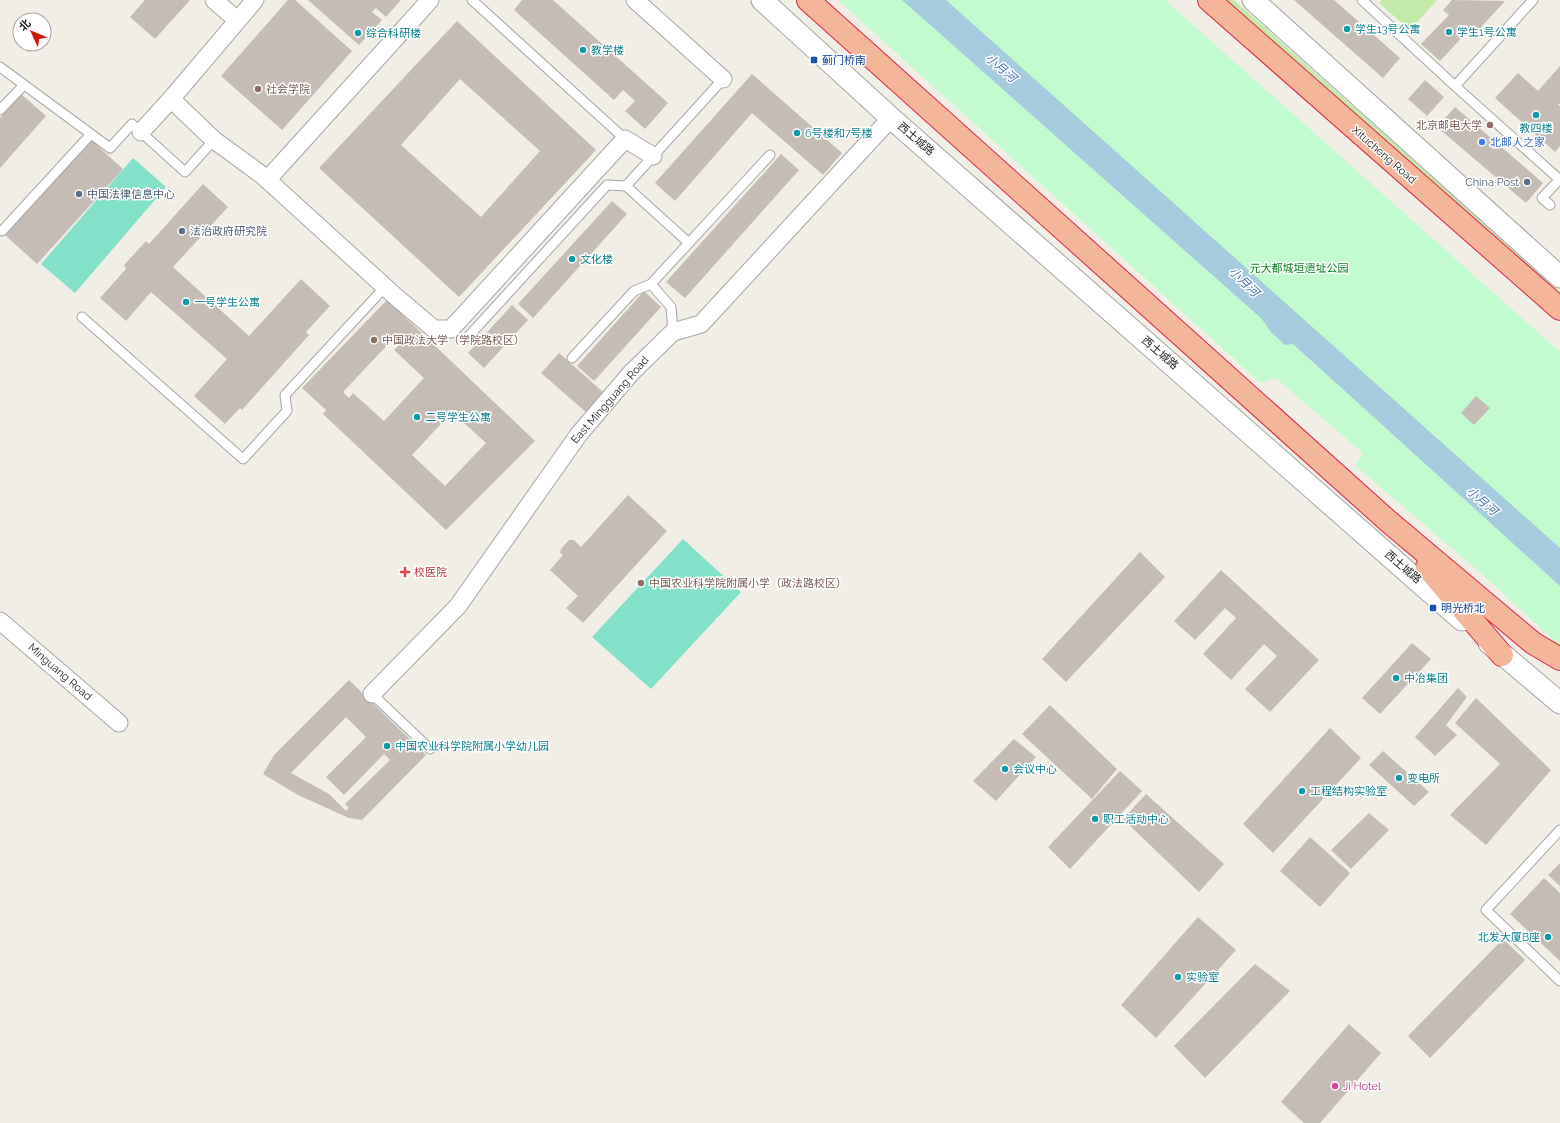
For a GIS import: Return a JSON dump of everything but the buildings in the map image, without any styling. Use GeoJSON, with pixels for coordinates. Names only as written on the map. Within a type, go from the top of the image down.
{"type":"FeatureCollection","features":[{"type":"Feature","properties":{"kind":"highway"},"geometry":{"type":"LineString","coordinates":[[808,0],[1388,521],[1533,643],[1560,659]]}},
{"type":"Feature","properties":{"kind":"highway","name":"Xitucheng Road"},"geometry":{"type":"LineString","coordinates":[[1209,0],[1560,309]]}},
{"type":"Feature","properties":{"kind":"highway"},"geometry":{"type":"LineString","coordinates":[[1388,521],[1502,655]]}},
{"type":"Feature","properties":{"kind":"street"},"geometry":{"type":"LineString","coordinates":[[214,0],[237,20]]}},
{"type":"Feature","properties":{"kind":"street"},"geometry":{"type":"LineString","coordinates":[[141,132],[255,0]]}},
{"type":"Feature","properties":{"kind":"street"},"geometry":{"type":"LineString","coordinates":[[267,180],[430,0]]}},
{"type":"Feature","properties":{"kind":"street"},"geometry":{"type":"LineString","coordinates":[[635,0],[723,79]]}},
{"type":"Feature","properties":{"kind":"street","name":"西土城路"},"geometry":{"type":"LineString","coordinates":[[762,0],[891,118],[1502,655],[1560,703]]}},
{"type":"Feature","properties":{"kind":"street"},"geometry":{"type":"LineString","coordinates":[[1253,0],[1560,277]]}},
{"type":"Feature","properties":{"kind":"street"},"geometry":{"type":"LineString","coordinates":[[171,99],[214,140],[267,180],[385,287],[434,328],[451,329],[625,138],[653,156]]}},
{"type":"Feature","properties":{"kind":"street","name":"East Mingguang Road"},"geometry":{"type":"LineString","coordinates":[[372,694],[458,606],[579,434],[632,372],[673,332],[702,324],[891,118]]}},
{"type":"Feature","properties":{"kind":"street","name":"Minguang Road"},"geometry":{"type":"LineString","coordinates":[[0,621],[119,723]]}},
{"type":"Feature","properties":{"kind":"lane"},"geometry":{"type":"LineString","coordinates":[[472,0],[625,138]]}},
{"type":"Feature","properties":{"kind":"lane"},"geometry":{"type":"LineString","coordinates":[[1362,0],[1455,86],[1559,176],[1542,198],[1550,205]]}},
{"type":"Feature","properties":{"kind":"lane"},"geometry":{"type":"LineString","coordinates":[[1455,86],[1533,0]]}},
{"type":"Feature","properties":{"kind":"lane"},"geometry":{"type":"LineString","coordinates":[[0,67],[23,86],[110,148],[132,124],[185,172],[214,140]]}},
{"type":"Feature","properties":{"kind":"lane"},"geometry":{"type":"LineString","coordinates":[[626,186],[723,79]]}},
{"type":"Feature","properties":{"kind":"lane"},"geometry":{"type":"LineString","coordinates":[[0,110],[23,86]]}},
{"type":"Feature","properties":{"kind":"lane"},"geometry":{"type":"LineString","coordinates":[[2,231],[91,134]]}},
{"type":"Feature","properties":{"kind":"lane"},"geometry":{"type":"LineString","coordinates":[[572,358],[634,290],[651,284],[770,155]]}},
{"type":"Feature","properties":{"kind":"lane"},"geometry":{"type":"LineString","coordinates":[[467,338],[607,185],[626,186],[689,243]]}},
{"type":"Feature","properties":{"kind":"lane"},"geometry":{"type":"LineString","coordinates":[[651,284],[671,307],[673,332]]}},
{"type":"Feature","properties":{"kind":"lane"},"geometry":{"type":"LineString","coordinates":[[82,317],[242,459],[287,411],[285,395],[385,287]]}},
{"type":"Feature","properties":{"kind":"lane"},"geometry":{"type":"LineString","coordinates":[[372,694],[430,749]]}},
{"type":"Feature","properties":{"kind":"lane"},"geometry":{"type":"LineString","coordinates":[[1560,830],[1486,910],[1560,981]]}},
{"type":"Feature","properties":{"kind":"green space","name":"元大都城垣遗址公园"},"geometry":{"type":"Polygon","coordinates":[[[838,0],[1165,0],[1560,352],[1560,646],[1489,580],[1355,465],[1363,453],[1276,378],[1261,383],[838,0]]]}},
{"type":"Feature","properties":{"kind":"green space"},"geometry":{"type":"Polygon","coordinates":[[[1225,0],[1234,0],[1560,291],[1560,298],[1225,0]]]}},
{"type":"Feature","properties":{"kind":"green space"},"geometry":{"type":"Polygon","coordinates":[[[1382,0],[1437,0],[1410,30],[1379,3],[1382,0]]]}},
{"type":"Feature","properties":{"kind":"green space"},"geometry":{"type":"Polygon","coordinates":[[[133,158],[166,187],[75,293],[41,264],[133,158]]]}},
{"type":"Feature","properties":{"kind":"green space"},"geometry":{"type":"Polygon","coordinates":[[[683,539],[741,592],[651,689],[592,637],[683,539]]]}},
{"type":"Feature","properties":{"kind":"water","name":"小月河"},"geometry":{"type":"Polygon","coordinates":[[[902,0],[946,0],[1560,548],[1560,586],[1293,344],[1285,345],[1270,331],[1262,319],[902,0]]]}},
{"type":"Feature","properties":{"kind":"place","name":"学生13号公寓"},"geometry":{"type":"Point","coordinates":[1347,29]}},
{"type":"Feature","properties":{"kind":"place","name":"学生1号公寓"},"geometry":{"type":"Point","coordinates":[1449,32]}},
{"type":"Feature","properties":{"kind":"place","name":"综合科研楼"},"geometry":{"type":"Point","coordinates":[358,33]}},
{"type":"Feature","properties":{"kind":"place","name":"教学楼"},"geometry":{"type":"Point","coordinates":[583,50]}},
{"type":"Feature","properties":{"kind":"place","name":"蓟门桥南"},"geometry":{"type":"Point","coordinates":[814,60]}},
{"type":"Feature","properties":{"kind":"place","name":"社会学院"},"geometry":{"type":"Point","coordinates":[258,89]}},
{"type":"Feature","properties":{"kind":"place","name":"教四楼"},"geometry":{"type":"Point","coordinates":[1536,115]}},
{"type":"Feature","properties":{"kind":"place","name":"北京邮电大学"},"geometry":{"type":"Point","coordinates":[1490,125]}},
{"type":"Feature","properties":{"kind":"place","name":"6号楼和7号楼"},"geometry":{"type":"Point","coordinates":[797,133]}},
{"type":"Feature","properties":{"kind":"place","name":"北邮人之家"},"geometry":{"type":"Point","coordinates":[1482,142]}},
{"type":"Feature","properties":{"kind":"place","name":"China Post"},"geometry":{"type":"Point","coordinates":[1527,182]}},
{"type":"Feature","properties":{"kind":"place","name":"中国法律信息中心"},"geometry":{"type":"Point","coordinates":[79,194]}},
{"type":"Feature","properties":{"kind":"place","name":"法治政府研究院"},"geometry":{"type":"Point","coordinates":[182,231]}},
{"type":"Feature","properties":{"kind":"place","name":"文化楼"},"geometry":{"type":"Point","coordinates":[572,259]}},
{"type":"Feature","properties":{"kind":"place","name":"一号学生公寓"},"geometry":{"type":"Point","coordinates":[186,302]}},
{"type":"Feature","properties":{"kind":"place","name":"中国政法大学（学院路校区）"},"geometry":{"type":"Point","coordinates":[374,340]}},
{"type":"Feature","properties":{"kind":"place","name":"二号学生公寓"},"geometry":{"type":"Point","coordinates":[417,417]}},
{"type":"Feature","properties":{"kind":"place","name":"校医院"},"geometry":{"type":"Point","coordinates":[405,572]}},
{"type":"Feature","properties":{"kind":"place","name":"中国农业科学院附属小学（政法路校区）"},"geometry":{"type":"Point","coordinates":[641,583]}},
{"type":"Feature","properties":{"kind":"place","name":"明光桥北"},"geometry":{"type":"Point","coordinates":[1433,608]}},
{"type":"Feature","properties":{"kind":"place","name":"中冶集团"},"geometry":{"type":"Point","coordinates":[1396,678]}},
{"type":"Feature","properties":{"kind":"place","name":"中国农业科学院附属小学幼儿园"},"geometry":{"type":"Point","coordinates":[387,746]}},
{"type":"Feature","properties":{"kind":"place","name":"会议中心"},"geometry":{"type":"Point","coordinates":[1005,769]}},
{"type":"Feature","properties":{"kind":"place","name":"变电所"},"geometry":{"type":"Point","coordinates":[1399,778]}},
{"type":"Feature","properties":{"kind":"place","name":"工程结构实验室"},"geometry":{"type":"Point","coordinates":[1302,791]}},
{"type":"Feature","properties":{"kind":"place","name":"职工活动中心"},"geometry":{"type":"Point","coordinates":[1095,819]}},
{"type":"Feature","properties":{"kind":"place","name":"北发大厦B座"},"geometry":{"type":"Point","coordinates":[1548,937]}},
{"type":"Feature","properties":{"kind":"place","name":"实验室"},"geometry":{"type":"Point","coordinates":[1178,977]}},
{"type":"Feature","properties":{"kind":"place","name":"Ji Hotel"},"geometry":{"type":"Point","coordinates":[1335,1086]}}]}
